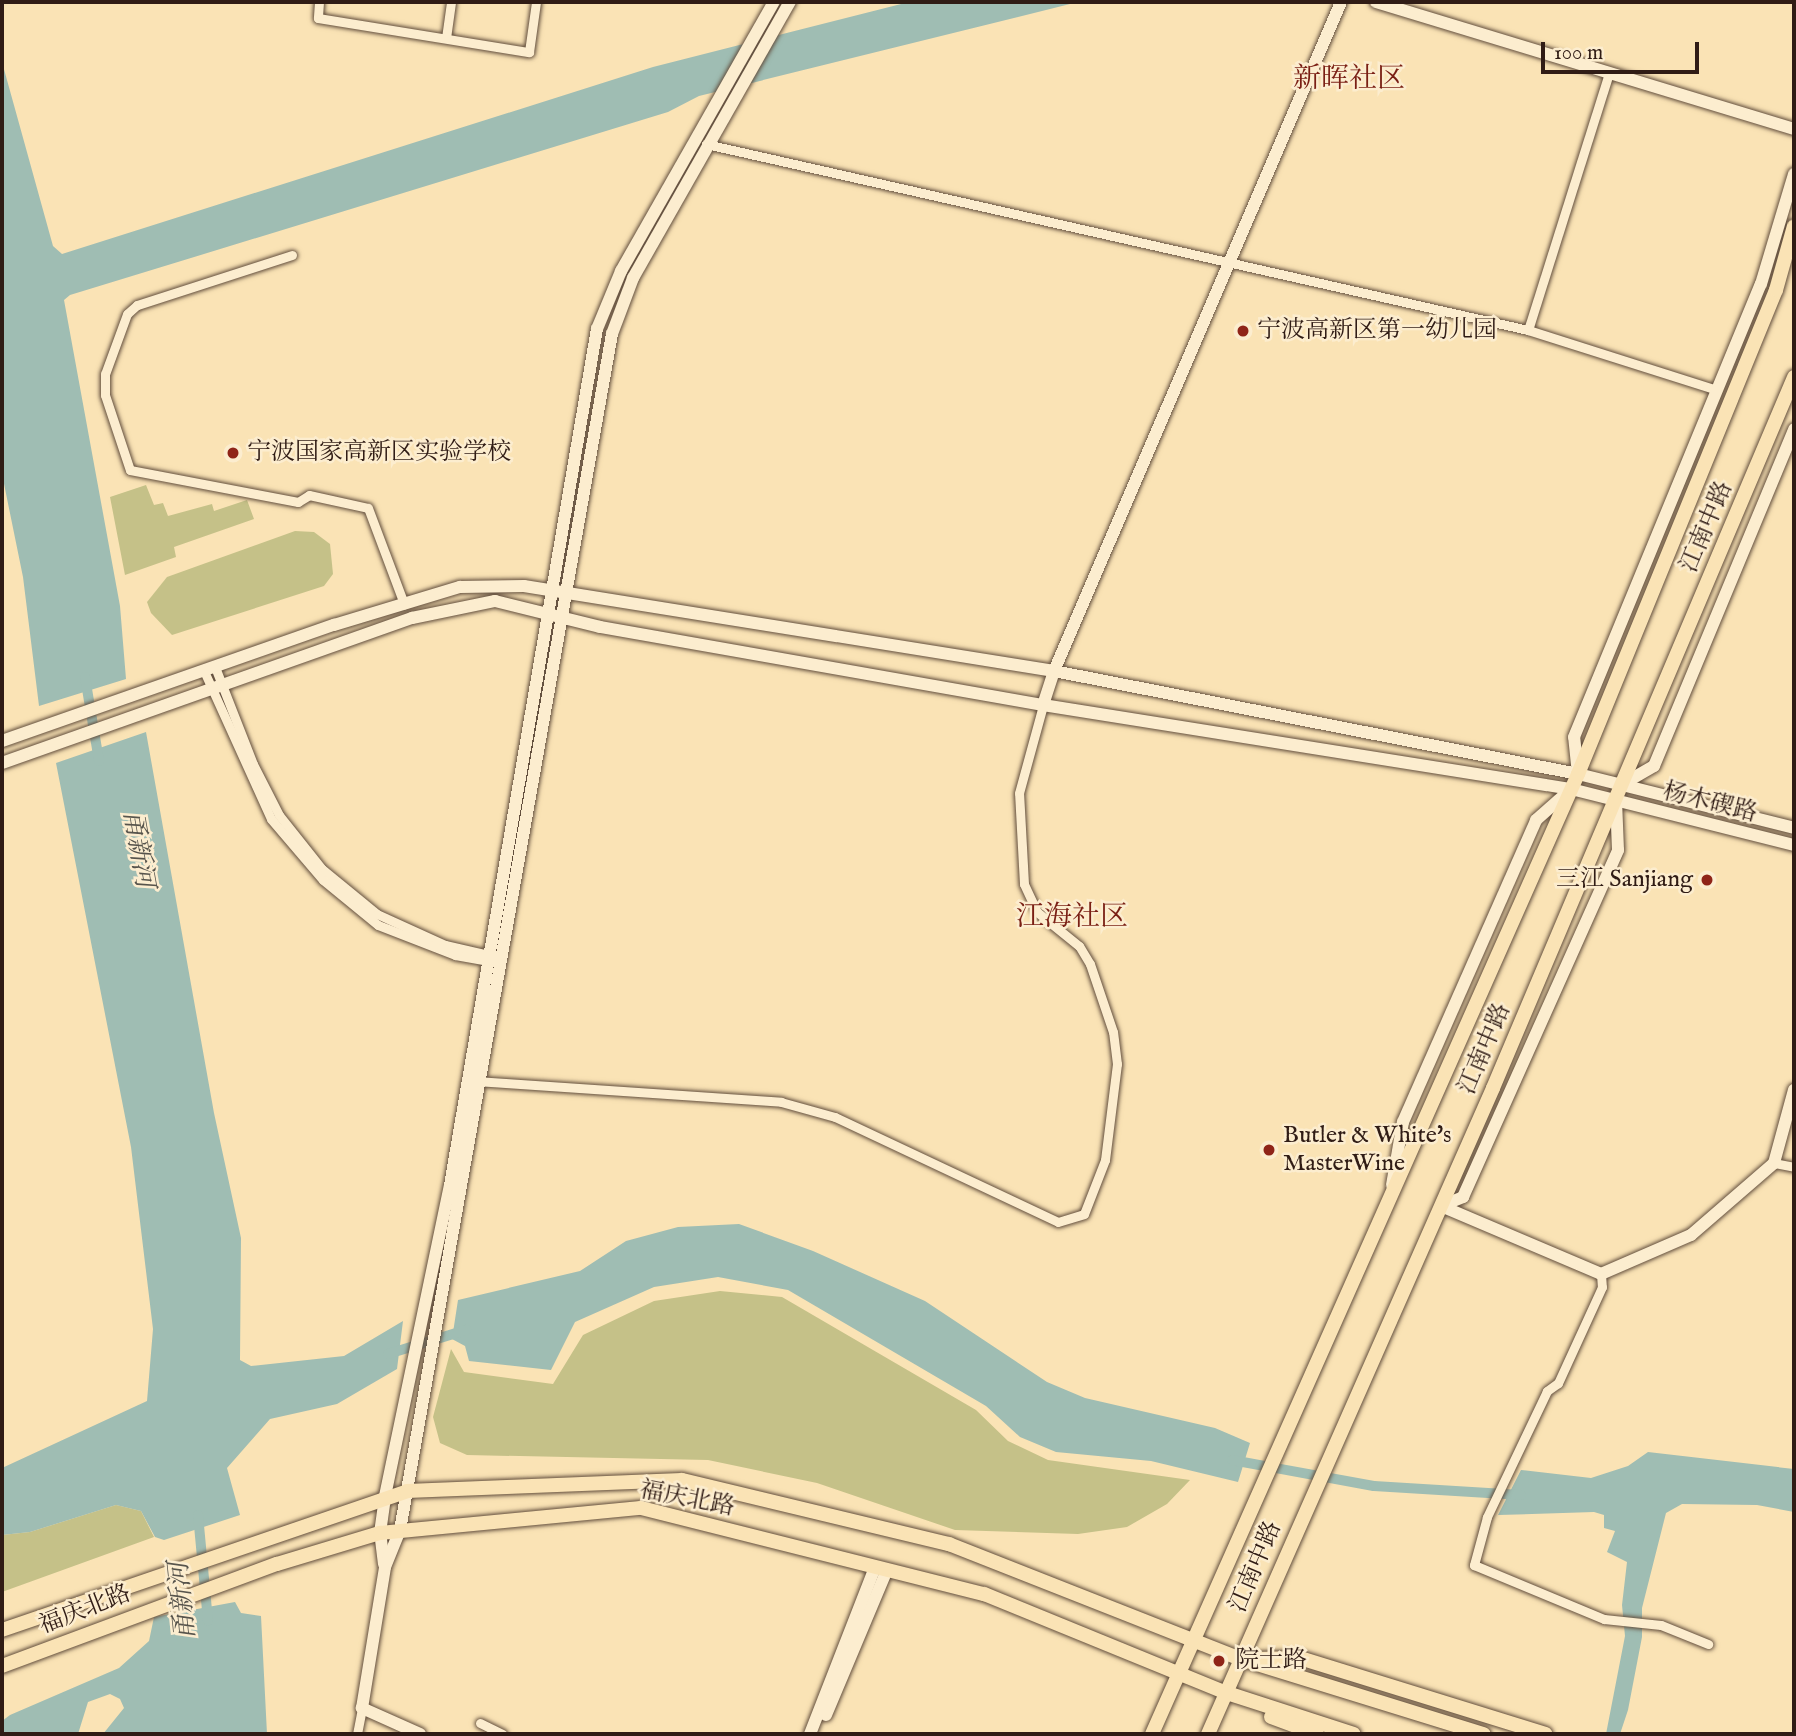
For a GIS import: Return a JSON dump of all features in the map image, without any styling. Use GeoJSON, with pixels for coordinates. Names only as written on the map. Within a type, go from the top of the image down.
{"type":"FeatureCollection","features":[{"type":"Feature","properties":{"kind":"main road"},"geometry":{"type":"LineString","coordinates":[[420,1734],[362,1709],[385,1567],[400,1530],[439,1315],[548,614],[597,328],[621,271],[774,2]]}},
{"type":"Feature","properties":{"kind":"main road"},"geometry":{"type":"LineString","coordinates":[[495,959],[562,618],[612,334],[633,278],[790,2]]}},
{"type":"Feature","properties":{"kind":"main road"},"geometry":{"type":"LineString","coordinates":[[1044,705],[1054,671],[1341,2]]}},
{"type":"Feature","properties":{"kind":"main road"},"geometry":{"type":"LineString","coordinates":[[1376,2],[1794,129]]}},
{"type":"Feature","properties":{"kind":"main road"},"geometry":{"type":"LineString","coordinates":[[1578,774],[1574,737],[1761,284],[1794,174]]}},
{"type":"Feature","properties":{"kind":"main road","name":"江南中路"},"geometry":{"type":"LineString","coordinates":[[1153,1734],[1578,774],[1776,290],[1794,226]]}},
{"type":"Feature","properties":{"kind":"main road","name":"江南中路"},"geometry":{"type":"LineString","coordinates":[[1208,1734],[1616,801],[1794,377]]}},
{"type":"Feature","properties":{"kind":"main road"},"geometry":{"type":"LineString","coordinates":[[1621,785],[1654,766],[1794,429]]}},
{"type":"Feature","properties":{"kind":"main road","name":"杨木碶路"},"geometry":{"type":"LineString","coordinates":[[2,741],[209,669],[460,587],[524,586],[1054,671],[1578,774],[1794,828]]}},
{"type":"Feature","properties":{"kind":"main road","name":"杨木碶路"},"geometry":{"type":"LineString","coordinates":[[2,762],[412,618],[495,601],[562,618],[1044,705],[1571,789],[1794,845]]}},
{"type":"Feature","properties":{"kind":"main road"},"geometry":{"type":"LineString","coordinates":[[1441,1206],[1463,1197],[1618,850],[1616,801]]}},
{"type":"Feature","properties":{"kind":"main road"},"geometry":{"type":"LineString","coordinates":[[385,1567],[380,1533],[385,1496],[410,1366],[474,1080]]}},
{"type":"Feature","properties":{"kind":"main road"},"geometry":{"type":"LineString","coordinates":[[1441,1206],[1601,1274],[1691,1235],[1774,1163],[1794,1090]]}},
{"type":"Feature","properties":{"kind":"main road","name":"福庆北路"},"geometry":{"type":"LineString","coordinates":[[2,1630],[142,1584],[385,1496],[407,1491],[682,1480],[949,1544],[1194,1638],[1241,1659],[1484,1734]]}},
{"type":"Feature","properties":{"kind":"main road","name":"福庆北路"},"geometry":{"type":"LineString","coordinates":[[2,1665],[277,1564],[380,1533],[641,1508],[984,1594],[1227,1693],[1354,1734]]}},
{"type":"Feature","properties":{"kind":"main road"},"geometry":{"type":"LineString","coordinates":[[810,1734],[881,1568]]}},
{"type":"Feature","properties":{"kind":"main road"},"geometry":{"type":"LineString","coordinates":[[818,1734],[881,1568]]}},
{"type":"Feature","properties":{"kind":"main road"},"geometry":{"type":"LineString","coordinates":[[1241,1659],[1300,1658],[1546,1734]]}},
{"type":"Feature","properties":{"kind":"main road"},"geometry":{"type":"LineString","coordinates":[[1227,1693],[1317,1734]]}},
{"type":"Feature","properties":{"kind":"street"},"geometry":{"type":"LineString","coordinates":[[319,2],[318,18],[529,52],[536,2]]}},
{"type":"Feature","properties":{"kind":"street"},"geometry":{"type":"LineString","coordinates":[[446,38],[452,2]]}},
{"type":"Feature","properties":{"kind":"street"},"geometry":{"type":"LineString","coordinates":[[1528,330],[1609,73]]}},
{"type":"Feature","properties":{"kind":"street"},"geometry":{"type":"LineString","coordinates":[[695,141],[1528,330],[1717,390]]}},
{"type":"Feature","properties":{"kind":"street"},"geometry":{"type":"LineString","coordinates":[[292,255],[137,305],[127,314],[114,350],[104,395],[130,470],[298,502],[309,495],[368,508],[404,604]]}},
{"type":"Feature","properties":{"kind":"street"},"geometry":{"type":"LineString","coordinates":[[209,669],[279,815],[322,869],[377,914],[445,945],[495,959]]}},
{"type":"Feature","properties":{"kind":"street"},"geometry":{"type":"LineString","coordinates":[[474,1080],[781,1102],[835,1117],[1058,1222],[1084,1214],[1105,1160],[1117,1064],[1113,1032],[1090,964],[1079,946],[1037,912],[1024,884],[1019,793],[1044,705]]}},
{"type":"Feature","properties":{"kind":"street"},"geometry":{"type":"LineString","coordinates":[[1774,1163],[1794,1167]]}},
{"type":"Feature","properties":{"kind":"street"},"geometry":{"type":"LineString","coordinates":[[1601,1274],[1602,1287],[1558,1383],[1548,1391],[1487,1517],[1474,1565],[1604,1619],[1661,1625],[1708,1644]]}},
{"type":"Feature","properties":{"kind":"street"},"geometry":{"type":"LineString","coordinates":[[357,1734],[362,1709]]}},
{"type":"Feature","properties":{"kind":"street"},"geometry":{"type":"LineString","coordinates":[[480,1723],[503,1734]]}},
{"type":"Feature","properties":{"kind":"shaded area"},"geometry":{"type":"Polygon","coordinates":[[[146,485],[154,505],[163,503],[168,516],[212,504],[214,511],[247,500],[254,519],[174,547],[176,557],[125,575],[110,497],[146,485]]]}},
{"type":"Feature","properties":{"kind":"shaded area"},"geometry":{"type":"Polygon","coordinates":[[[295,531],[314,532],[330,544],[333,574],[324,586],[172,635],[151,613],[147,602],[167,577],[295,531]]]}},
{"type":"Feature","properties":{"kind":"shaded area"},"geometry":{"type":"Polygon","coordinates":[[[720,1291],[782,1297],[976,1410],[1008,1441],[1048,1460],[1190,1480],[1167,1504],[1127,1527],[1078,1534],[955,1530],[817,1483],[708,1460],[467,1455],[440,1443],[433,1417],[451,1349],[464,1372],[553,1384],[583,1335],[654,1301],[720,1291]]]}},
{"type":"Feature","properties":{"kind":"shaded area"},"geometry":{"type":"Polygon","coordinates":[[[116,1505],[141,1511],[154,1537],[2,1592],[2,1535],[30,1532],[116,1505]]]}},
{"type":"Feature","properties":{"kind":"water"},"geometry":{"type":"Polygon","coordinates":[[[909,2],[1078,2],[699,96],[668,112],[70,295],[64,300],[120,606],[126,679],[39,706],[23,577],[2,474],[2,62],[53,246],[62,254],[653,67],[909,2]]]}},
{"type":"Feature","properties":{"kind":"water"},"geometry":{"type":"Polygon","coordinates":[[[146,732],[214,1113],[241,1238],[240,1360],[251,1366],[344,1356],[403,1321],[397,1369],[337,1404],[270,1419],[227,1468],[240,1515],[164,1540],[155,1537],[141,1511],[116,1505],[30,1532],[2,1535],[2,1468],[147,1401],[153,1329],[131,1147],[56,763],[146,732]]]}},
{"type":"Feature","properties":{"kind":"water"},"geometry":{"type":"Polygon","coordinates":[[[739,1224],[813,1251],[925,1301],[1047,1382],[1085,1398],[1215,1428],[1250,1443],[1238,1482],[1151,1461],[1056,1452],[1020,1437],[986,1406],[788,1290],[718,1277],[654,1287],[575,1322],[551,1370],[469,1361],[465,1346],[452,1339],[458,1300],[580,1271],[626,1241],[678,1227],[739,1224]]]}},
{"type":"Feature","properties":{"kind":"water"},"geometry":{"type":"Polygon","coordinates":[[[1648,1452],[1794,1469],[1794,1512],[1757,1505],[1682,1504],[1666,1513],[1642,1608],[1642,1637],[1628,1710],[1620,1734],[1606,1734],[1625,1636],[1622,1605],[1627,1562],[1607,1552],[1615,1531],[1604,1528],[1604,1515],[1594,1512],[1498,1515],[1521,1470],[1591,1478],[1628,1466],[1648,1452]]]}},
{"type":"Feature","properties":{"kind":"water"},"geometry":{"type":"Polygon","coordinates":[[[235,1602],[241,1613],[261,1616],[267,1734],[103,1734],[124,1708],[120,1699],[110,1694],[88,1702],[78,1734],[2,1734],[2,1721],[10,1715],[119,1668],[149,1641],[154,1617],[235,1602]]]}},
{"type":"Feature","properties":{"kind":"waterway","name":"甬新河"},"geometry":{"type":"LineString","coordinates":[[85,677],[99,761]]}},
{"type":"Feature","properties":{"kind":"waterway"},"geometry":{"type":"LineString","coordinates":[[388,1354],[466,1330]]}},
{"type":"Feature","properties":{"kind":"waterway"},"geometry":{"type":"LineString","coordinates":[[1232,1460],[1374,1486],[1521,1495]]}},
{"type":"Feature","properties":{"kind":"waterway","name":"甬新河"},"geometry":{"type":"LineString","coordinates":[[198,1515],[208,1621]]}},
{"type":"Feature","properties":{"kind":"place","name":"宁波高新区第一幼儿园"},"geometry":{"type":"Point","coordinates":[1243,331]}},
{"type":"Feature","properties":{"kind":"place","name":"宁波国家高新区实验学校"},"geometry":{"type":"Point","coordinates":[233,453]}},
{"type":"Feature","properties":{"kind":"place","name":"三江 Sanjiang"},"geometry":{"type":"Point","coordinates":[1707,880]}},
{"type":"Feature","properties":{"kind":"place","name":"Butler & White's MasterWine"},"geometry":{"type":"Point","coordinates":[1269,1150]}},
{"type":"Feature","properties":{"kind":"place","name":"院士路"},"geometry":{"type":"Point","coordinates":[1219,1661]}},
{"type":"Feature","properties":{"kind":"district","name":"新晖社区"},"geometry":{"type":"Point","coordinates":[1349,80]}},
{"type":"Feature","properties":{"kind":"district","name":"江海社区"},"geometry":{"type":"Point","coordinates":[1072,918]}}]}
